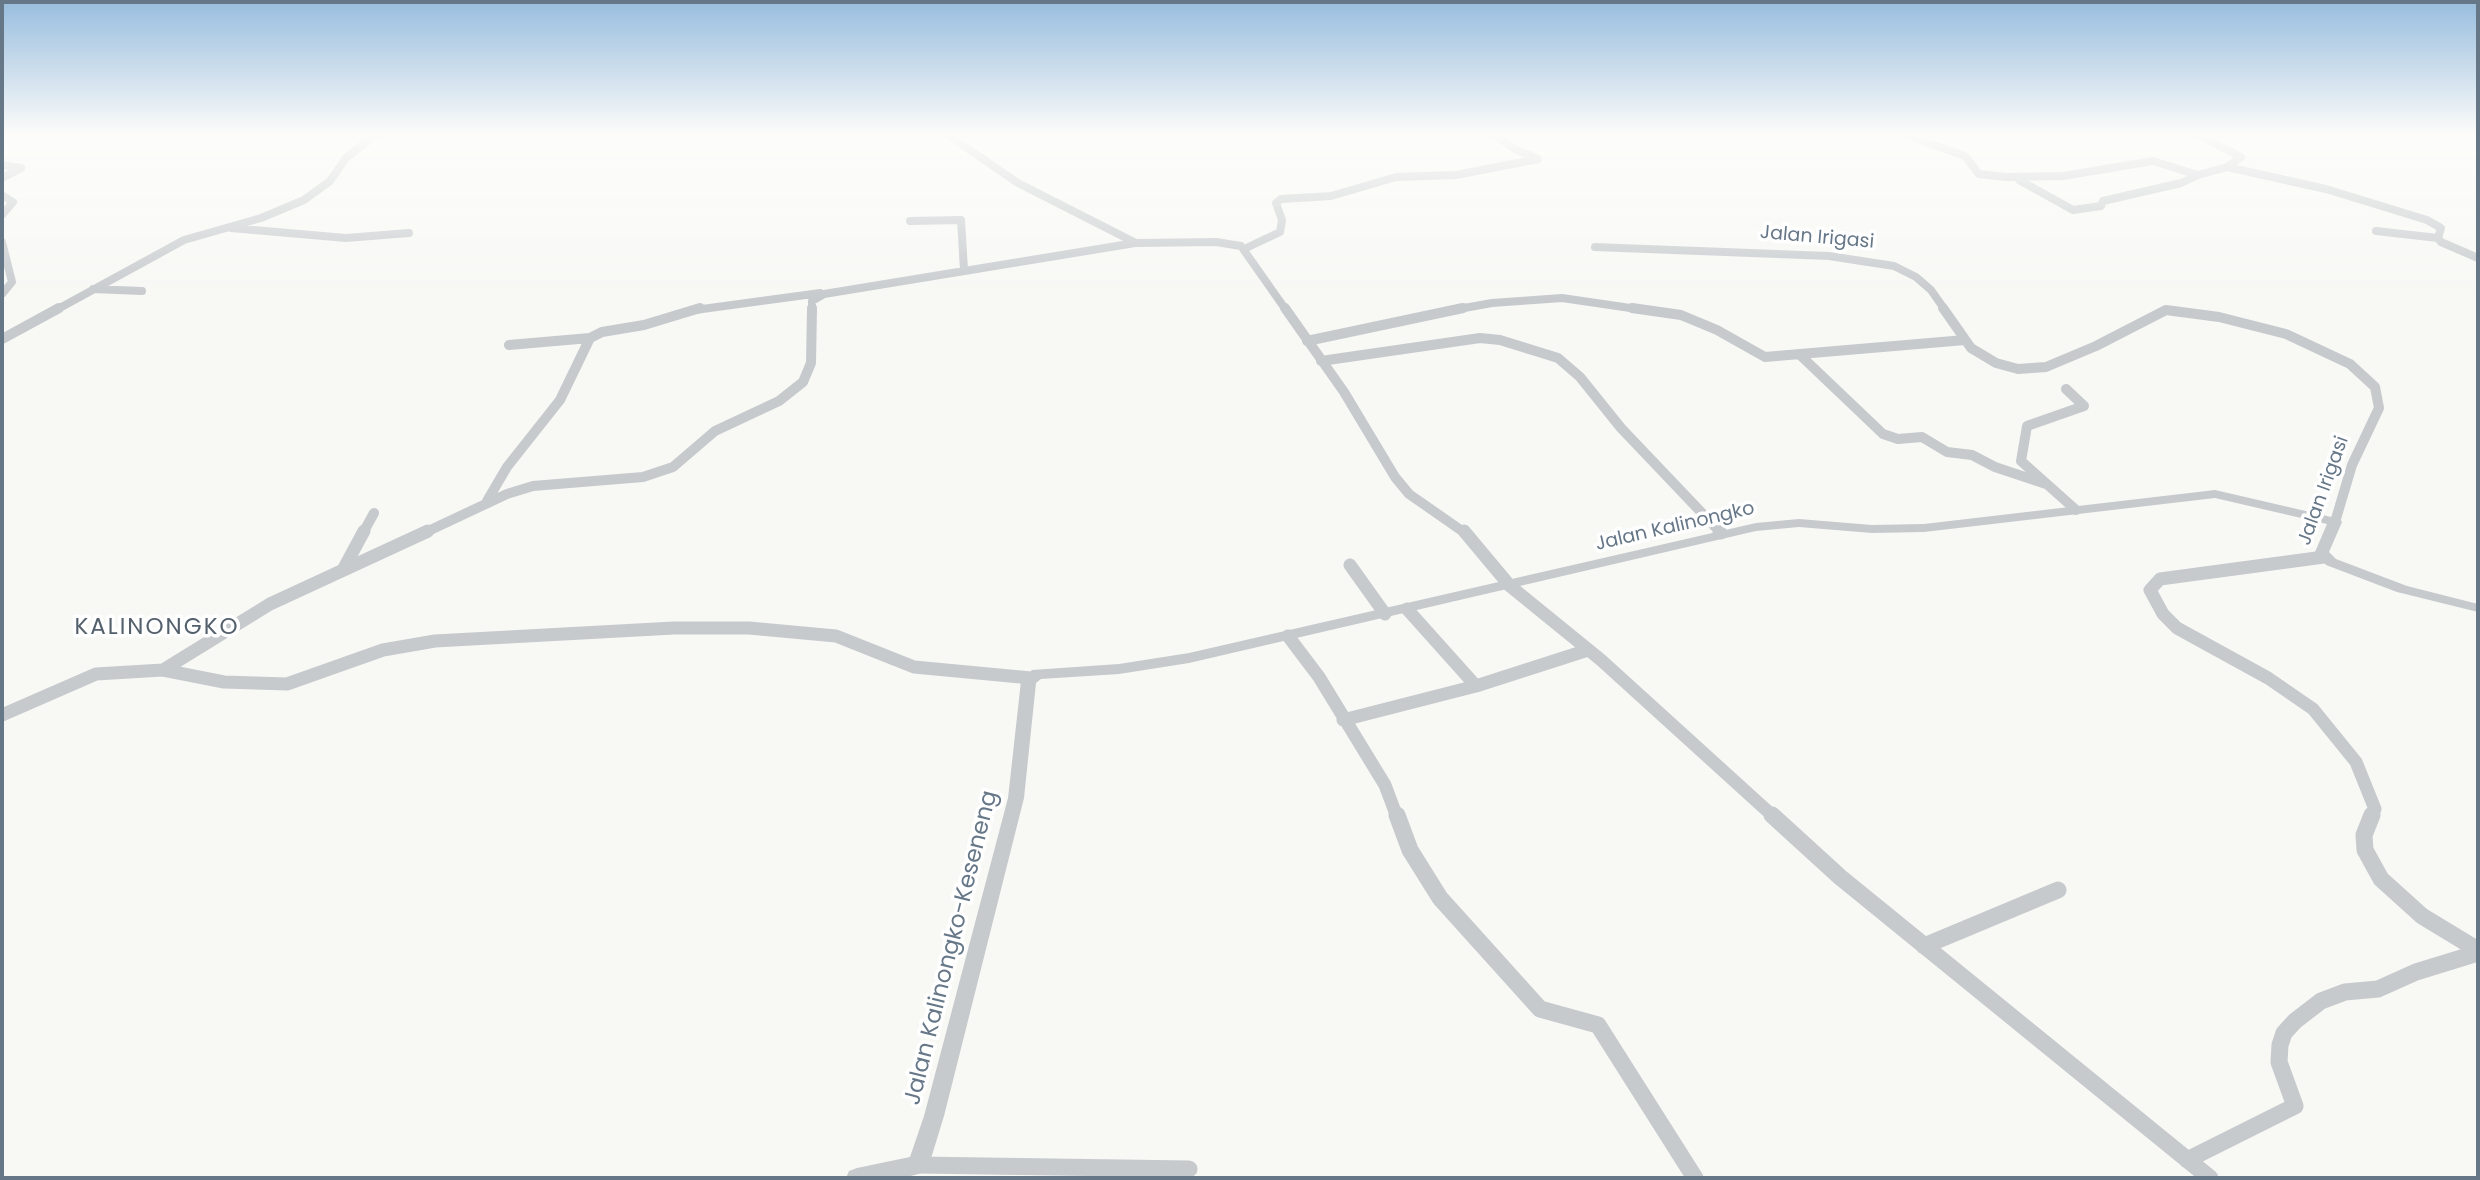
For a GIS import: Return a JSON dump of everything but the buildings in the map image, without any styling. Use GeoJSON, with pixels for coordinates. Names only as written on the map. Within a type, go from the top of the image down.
{"type":"FeatureCollection","features":[{"type":"Feature","properties":{"kind":"street"},"geometry":{"type":"LineString","coordinates":[[2,339],[184,240],[272,214],[311,197],[319,190]]}},
{"type":"Feature","properties":{"kind":"street"},"geometry":{"type":"LineString","coordinates":[[1032,190],[1136,243]]}},
{"type":"Feature","properties":{"kind":"street"},"geometry":{"type":"LineString","coordinates":[[1244,249],[1280,232],[1282,220],[1276,203],[1280,199],[1331,196],[1351,190]]}},
{"type":"Feature","properties":{"kind":"street"},"geometry":{"type":"LineString","coordinates":[[2038,190],[2073,209],[2101,206],[2103,201],[2150,190]]}},
{"type":"Feature","properties":{"kind":"street"},"geometry":{"type":"LineString","coordinates":[[2329,190],[2420,218],[2440,227],[2438,238]]}},
{"type":"Feature","properties":{"kind":"street"},"geometry":{"type":"LineString","coordinates":[[2,195],[13,202],[2,215]]}},
{"type":"Feature","properties":{"kind":"street"},"geometry":{"type":"LineString","coordinates":[[910,221],[961,220],[964,270]]}},
{"type":"Feature","properties":{"kind":"street"},"geometry":{"type":"LineString","coordinates":[[228,228],[346,238],[409,233]]}},
{"type":"Feature","properties":{"kind":"street"},"geometry":{"type":"LineString","coordinates":[[2376,231],[2438,238],[2478,258]]}},
{"type":"Feature","properties":{"kind":"street"},"geometry":{"type":"LineString","coordinates":[[2,242],[6,249],[12,282],[2,294]]}},
{"type":"Feature","properties":{"kind":"street"},"geometry":{"type":"LineString","coordinates":[[509,345],[590,338],[602,332],[644,326],[718,304],[831,292],[1136,243],[1237,244],[1244,249],[1321,361],[1401,485],[1420,503],[1469,535],[1510,586],[1588,650],[1840,877],[2210,1178]]}},
{"type":"Feature","properties":{"kind":"street","name":"Jalan Irigasi"},"geometry":{"type":"LineString","coordinates":[[1595,247],[1829,256],[1894,266],[1926,285],[1965,340],[1975,351],[1996,363],[2035,369],[2096,346],[2155,313],[2182,311],[2258,326],[2322,349],[2350,364],[2372,381],[2379,408],[2352,465],[2335,522],[2322,552],[2324,557],[2161,579],[2154,582],[2150,590],[2163,614],[2177,628],[2268,678],[2313,709],[2329,726],[2356,762],[2375,809],[2364,835],[2365,850],[2371,864],[2381,879],[2422,916],[2478,951]]}},
{"type":"Feature","properties":{"kind":"street"},"geometry":{"type":"LineString","coordinates":[[93,289],[142,291]]}},
{"type":"Feature","properties":{"kind":"street"},"geometry":{"type":"LineString","coordinates":[[163,670],[270,604],[487,501],[533,486],[643,477],[673,467],[715,431],[779,401],[803,382],[811,363],[812,301],[831,292]]}},
{"type":"Feature","properties":{"kind":"street"},"geometry":{"type":"LineString","coordinates":[[1307,341],[1411,317],[1492,303],[1562,298],[1681,315],[1717,330],[1759,356],[1965,340]]}},
{"type":"Feature","properties":{"kind":"street"},"geometry":{"type":"LineString","coordinates":[[487,501],[507,467],[560,400],[590,338]]}},
{"type":"Feature","properties":{"kind":"street"},"geometry":{"type":"LineString","coordinates":[[1321,361],[1480,338],[1517,344],[1558,358],[1580,377],[1621,428],[1721,533]]}},
{"type":"Feature","properties":{"kind":"street"},"geometry":{"type":"LineString","coordinates":[[1799,354],[1844,400],[1884,434],[1898,439],[1922,438],[1939,449],[1972,455],[1995,467],[2046,484]]}},
{"type":"Feature","properties":{"kind":"street"},"geometry":{"type":"LineString","coordinates":[[2066,389],[2084,406],[2030,424],[2024,431],[2022,463],[2076,510]]}},
{"type":"Feature","properties":{"kind":"street","name":"Jalan Kalinongko"},"geometry":{"type":"LineString","coordinates":[[1031,678],[1047,672],[1157,664],[1510,586],[1721,533],[1799,523],[1924,528],[2215,494],[2335,522]]}},
{"type":"Feature","properties":{"kind":"street"},"geometry":{"type":"LineString","coordinates":[[344,568],[374,513]]}},
{"type":"Feature","properties":{"kind":"street"},"geometry":{"type":"LineString","coordinates":[[2324,557],[2379,582],[2478,608]]}},
{"type":"Feature","properties":{"kind":"street"},"geometry":{"type":"LineString","coordinates":[[1350,565],[1385,614]]}},
{"type":"Feature","properties":{"kind":"street"},"geometry":{"type":"LineString","coordinates":[[1407,609],[1476,686]]}},
{"type":"Feature","properties":{"kind":"street"},"geometry":{"type":"LineString","coordinates":[[2,715],[96,674],[163,670],[224,682],[287,684],[315,677],[383,650],[435,641],[674,628],[749,628],[836,636],[914,667],[1031,678]]}},
{"type":"Feature","properties":{"kind":"street"},"geometry":{"type":"LineString","coordinates":[[1288,636],[1319,677],[1385,785],[1410,850],[1440,898],[1540,1009],[1598,1025],[1695,1178]]}},
{"type":"Feature","properties":{"kind":"street"},"geometry":{"type":"LineString","coordinates":[[1343,720],[1476,686],[1588,650]]}},
{"type":"Feature","properties":{"kind":"street","name":"Jalan Kalinongko-Keseneng"},"geometry":{"type":"LineString","coordinates":[[918,1165],[934,1116],[1016,798],[1031,678]]}},
{"type":"Feature","properties":{"kind":"street"},"geometry":{"type":"LineString","coordinates":[[1924,946],[2058,890]]}},
{"type":"Feature","properties":{"kind":"street"},"geometry":{"type":"LineString","coordinates":[[2188,1160],[2295,1106],[2279,1062],[2280,1045],[2284,1033],[2295,1021],[2321,1001],[2345,992],[2378,989],[2416,972],[2478,951]]}},
{"type":"Feature","properties":{"kind":"street"},"geometry":{"type":"LineString","coordinates":[[857,1178],[918,1165],[1189,1169]]}},
{"type":"Feature","properties":{"kind":"district","name":"KALINONGKO"},"geometry":{"type":"Point","coordinates":[157,628]}}]}
